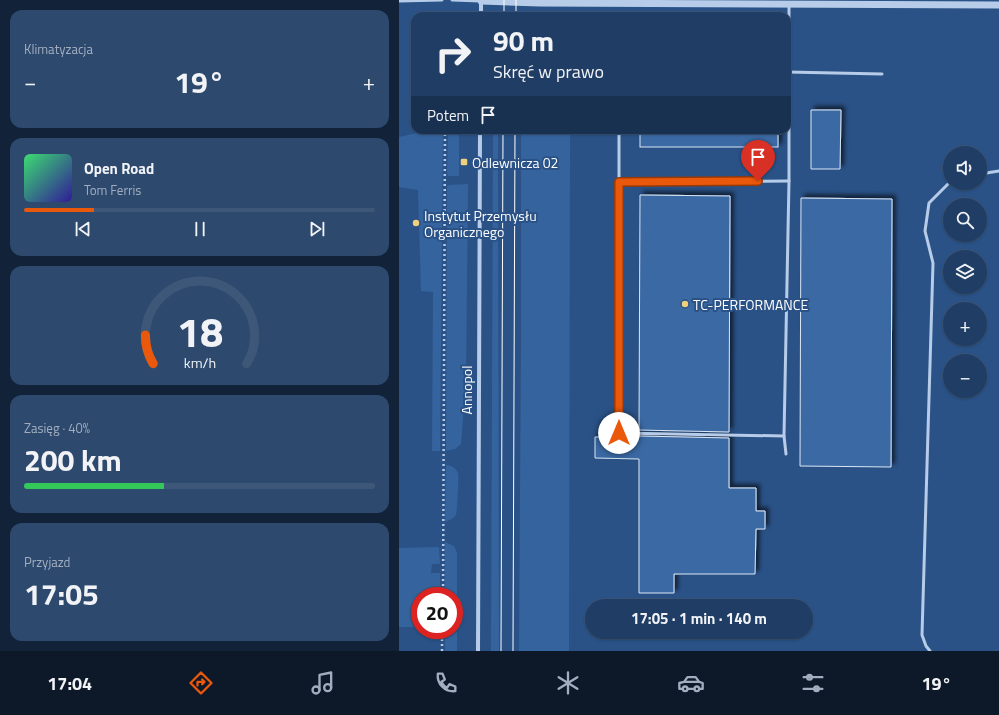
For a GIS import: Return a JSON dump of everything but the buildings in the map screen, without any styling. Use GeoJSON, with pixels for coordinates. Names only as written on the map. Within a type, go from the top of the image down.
{"type":"FeatureCollection","features":[{"type":"Feature","properties":{"kind":"street"},"geometry":{"type":"LineString","coordinates":[[481,12],[481,1],[540,3],[789,4],[964,2],[999,5]]}},
{"type":"Feature","properties":{"kind":"street","name":"Annopol"},"geometry":{"type":"LineString","coordinates":[[478,651],[480,134]]}},
{"type":"Feature","properties":{"kind":"lane"},"geometry":{"type":"LineString","coordinates":[[399,1],[442,0]]}},
{"type":"Feature","properties":{"kind":"lane"},"geometry":{"type":"LineString","coordinates":[[453,0],[481,1]]}},
{"type":"Feature","properties":{"kind":"lane"},"geometry":{"type":"LineString","coordinates":[[789,4],[789,12]]}},
{"type":"Feature","properties":{"kind":"lane"},"geometry":{"type":"LineString","coordinates":[[791,72],[882,74]]}},
{"type":"Feature","properties":{"kind":"lane"},"geometry":{"type":"LineString","coordinates":[[619,134],[619,433],[784,436]]}},
{"type":"Feature","properties":{"kind":"lane"},"geometry":{"type":"LineString","coordinates":[[786,454],[784,436],[789,134]]}},
{"type":"Feature","properties":{"kind":"lane"},"geometry":{"type":"LineString","coordinates":[[987,173],[999,171]]}},
{"type":"Feature","properties":{"kind":"lane"},"geometry":{"type":"LineString","coordinates":[[619,182],[789,181]]}},
{"type":"Feature","properties":{"kind":"lane"},"geometry":{"type":"LineString","coordinates":[[929,651],[922,635],[933,263],[925,231],[929,203],[943,189]]}},
{"type":"Feature","properties":{"kind":"path"},"geometry":{"type":"LineString","coordinates":[[443,587],[445,134]]}},
{"type":"Feature","properties":{"kind":"path"},"geometry":{"type":"LineString","coordinates":[[443,639],[443,651]]}},
{"type":"Feature","properties":{"kind":"shaded area"},"geometry":{"type":"Polygon","coordinates":[[[412,134],[443,134],[440,451],[432,451],[433,292],[421,291],[418,190],[399,187],[399,137],[412,134]]]}},
{"type":"Feature","properties":{"kind":"shaded area"},"geometry":{"type":"Polygon","coordinates":[[[448,134],[459,134],[459,176],[449,176],[447,174],[448,134]]]}},
{"type":"Feature","properties":{"kind":"shaded area"},"geometry":{"type":"Polygon","coordinates":[[[493,134],[498,134],[499,651],[491,651],[493,134]]]}},
{"type":"Feature","properties":{"kind":"shaded area"},"geometry":{"type":"Polygon","coordinates":[[[521,134],[570,134],[569,651],[519,651],[521,134]]]}},
{"type":"Feature","properties":{"kind":"shaded area"},"geometry":{"type":"Polygon","coordinates":[[[468,184],[466,380],[461,444],[455,449],[446,451],[447,186],[468,184]]]}},
{"type":"Feature","properties":{"kind":"shaded area"},"geometry":{"type":"Polygon","coordinates":[[[446,465],[451,466],[456,470],[458,473],[458,481],[456,515],[445,522],[446,465]]]}},
{"type":"Feature","properties":{"kind":"shaded area"},"geometry":{"type":"Polygon","coordinates":[[[445,542],[454,546],[457,553],[457,587],[445,587],[445,542]]]}},
{"type":"Feature","properties":{"kind":"shaded area"},"geometry":{"type":"Polygon","coordinates":[[[439,547],[440,564],[432,564],[431,573],[440,573],[440,587],[411,587],[411,627],[399,627],[399,548],[439,547]]]}},
{"type":"Feature","properties":{"kind":"shaded area"},"geometry":{"type":"Polygon","coordinates":[[[445,639],[457,639],[457,651],[445,651],[445,639]]]}},
{"type":"Feature","properties":{"kind":"tram line"},"geometry":{"type":"LineString","coordinates":[[504,0],[504,12]]}},
{"type":"Feature","properties":{"kind":"tram line"},"geometry":{"type":"LineString","coordinates":[[516,0],[516,12]]}},
{"type":"Feature","properties":{"kind":"tram line"},"geometry":{"type":"LineString","coordinates":[[501,651],[503,134]]}},
{"type":"Feature","properties":{"kind":"tram line"},"geometry":{"type":"LineString","coordinates":[[513,651],[515,134]]}},
{"type":"Feature","properties":{"kind":"place","name":"Odlewnicza 02"},"geometry":{"type":"Point","coordinates":[464,162]}},
{"type":"Feature","properties":{"kind":"place","name":"Instytut Przemysłu Organicznego"},"geometry":{"type":"Point","coordinates":[416,223]}},
{"type":"Feature","properties":{"kind":"place","name":"TC-PERFORMANCE"},"geometry":{"type":"Point","coordinates":[685,304]}},
{"type":"Feature","properties":{"kind":"route"},"geometry":{"type":"LineString","coordinates":[[619,433],[619,182],[758,181]]}}]}
